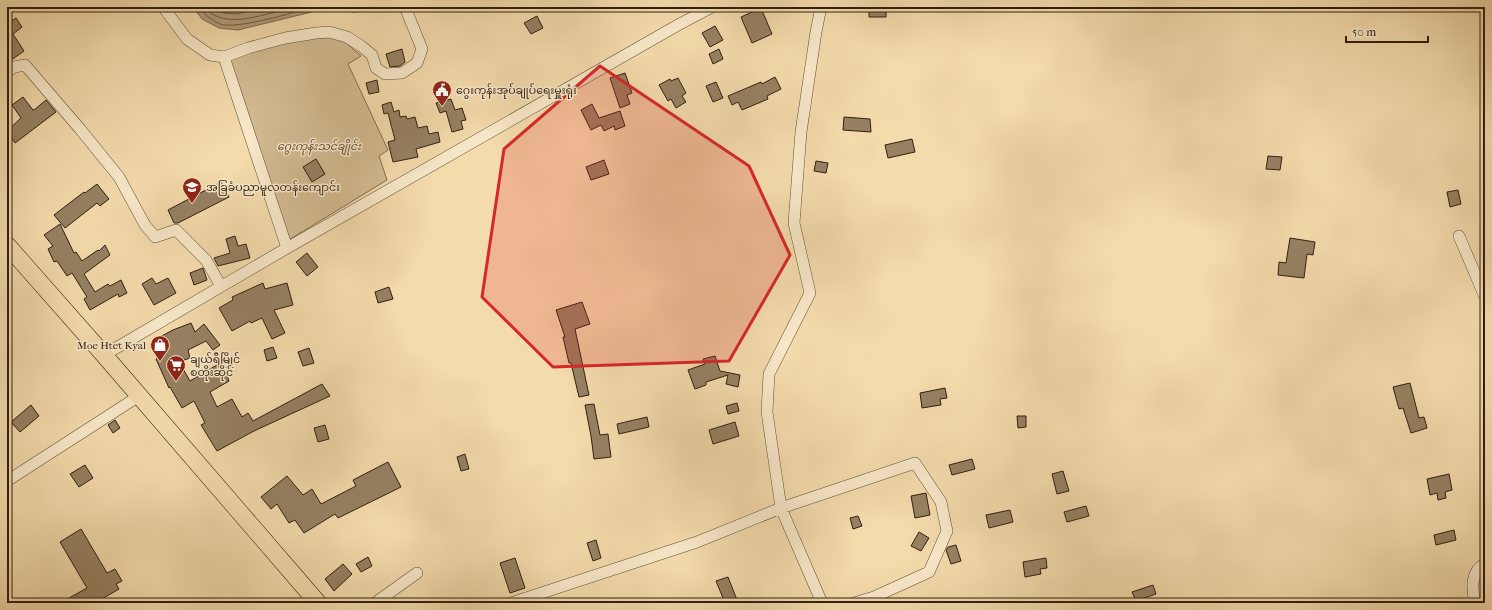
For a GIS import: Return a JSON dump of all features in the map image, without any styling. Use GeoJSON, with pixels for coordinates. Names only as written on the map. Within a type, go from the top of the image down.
{"type":"FeatureCollection","features":[{"type":"Feature","properties":{"kind":"highway"},"geometry":{"type":"LineString","coordinates":[[7,245],[318,603]]}},
{"type":"Feature","properties":{"kind":"street"},"geometry":{"type":"LineString","coordinates":[[163,7],[187,39],[210,55],[224,58],[248,48],[284,38],[329,32],[347,38],[361,46],[372,55],[376,68],[385,74],[402,73],[417,63],[422,49],[405,7]]}},
{"type":"Feature","properties":{"kind":"street"},"geometry":{"type":"LineString","coordinates":[[104,355],[286,248],[678,24],[712,7]]}},
{"type":"Feature","properties":{"kind":"street"},"geometry":{"type":"LineString","coordinates":[[821,7],[801,132],[794,223],[810,293],[769,374],[767,412],[781,508],[822,603]]}},
{"type":"Feature","properties":{"kind":"street"},"geometry":{"type":"LineString","coordinates":[[224,58],[286,248]]}},
{"type":"Feature","properties":{"kind":"street"},"geometry":{"type":"LineString","coordinates":[[7,72],[14,67],[26,66],[119,177],[145,225],[155,237],[176,230],[206,260],[221,286]]}},
{"type":"Feature","properties":{"kind":"street"},"geometry":{"type":"LineString","coordinates":[[1459,236],[1485,297]]}},
{"type":"Feature","properties":{"kind":"street"},"geometry":{"type":"LineString","coordinates":[[7,481],[139,396]]}},
{"type":"Feature","properties":{"kind":"street"},"geometry":{"type":"LineString","coordinates":[[511,603],[697,542],[781,508],[915,462],[941,502],[947,531],[929,572],[874,597],[854,603]]}},
{"type":"Feature","properties":{"kind":"street"},"geometry":{"type":"LineString","coordinates":[[1476,603],[1473,594],[1474,575],[1478,567],[1485,564]]}},
{"type":"Feature","properties":{"kind":"street"},"geometry":{"type":"LineString","coordinates":[[375,603],[417,573]]}},
{"type":"Feature","properties":{"kind":"highlighted area"},"geometry":{"type":"Polygon","coordinates":[[[600,66],[749,166],[790,255],[729,361],[553,367],[482,297],[504,149],[600,66]]]}},
{"type":"Feature","properties":{"kind":"green space","name":"ဂွေးကုန်းသင်ချိုင်း"},"geometry":{"type":"Polygon","coordinates":[[[339,37],[361,56],[348,64],[388,150],[379,156],[387,180],[287,241],[228,61],[251,50],[300,39],[339,37]]]}},
{"type":"Feature","properties":{"kind":"water"},"geometry":{"type":"Polygon","coordinates":[[[193,7],[377,7],[376,9],[354,12],[324,9],[238,30],[219,28],[202,19],[193,7]]]}},
{"type":"Feature","properties":{"kind":"building"},"geometry":{"type":"Polygon","coordinates":[[[869,7],[886,7],[886,17],[869,17],[869,7]]]}},
{"type":"Feature","properties":{"kind":"building"},"geometry":{"type":"Polygon","coordinates":[[[761,8],[772,34],[752,43],[741,17],[761,8]]]}},
{"type":"Feature","properties":{"kind":"building"},"geometry":{"type":"Polygon","coordinates":[[[537,16],[543,28],[531,34],[524,23],[537,16]]]}},
{"type":"Feature","properties":{"kind":"building"},"geometry":{"type":"Polygon","coordinates":[[[16,18],[22,27],[13,34],[24,51],[7,63],[7,24],[16,18]]]}},
{"type":"Feature","properties":{"kind":"building"},"geometry":{"type":"Polygon","coordinates":[[[715,26],[723,40],[710,47],[702,33],[715,26]]]}},
{"type":"Feature","properties":{"kind":"building"},"geometry":{"type":"Polygon","coordinates":[[[402,49],[405,62],[400,66],[390,67],[386,54],[402,49]]]}},
{"type":"Feature","properties":{"kind":"building"},"geometry":{"type":"Polygon","coordinates":[[[719,49],[723,59],[713,64],[709,54],[719,49]]]}},
{"type":"Feature","properties":{"kind":"building"},"geometry":{"type":"Polygon","coordinates":[[[625,73],[632,93],[627,95],[630,104],[620,108],[610,78],[625,73]]]}},
{"type":"Feature","properties":{"kind":"building"},"geometry":{"type":"Polygon","coordinates":[[[775,77],[781,89],[767,96],[768,99],[742,110],[738,102],[732,105],[728,96],[761,82],[762,84],[775,77]]]}},
{"type":"Feature","properties":{"kind":"building"},"geometry":{"type":"Polygon","coordinates":[[[678,78],[686,93],[682,96],[686,102],[676,108],[671,99],[668,101],[659,85],[670,79],[671,81],[678,78]]]}},
{"type":"Feature","properties":{"kind":"building"},"geometry":{"type":"Polygon","coordinates":[[[377,80],[379,92],[369,94],[366,83],[377,80]]]}},
{"type":"Feature","properties":{"kind":"building"},"geometry":{"type":"Polygon","coordinates":[[[716,82],[723,98],[713,102],[706,86],[716,82]]]}},
{"type":"Feature","properties":{"kind":"building"},"geometry":{"type":"Polygon","coordinates":[[[23,97],[33,110],[46,100],[56,112],[15,143],[7,131],[21,118],[12,105],[23,97]]]}},
{"type":"Feature","properties":{"kind":"building"},"geometry":{"type":"Polygon","coordinates":[[[451,99],[455,110],[462,108],[466,120],[461,121],[463,129],[452,132],[446,111],[440,113],[436,103],[451,99]]]}},
{"type":"Feature","properties":{"kind":"building"},"geometry":{"type":"Polygon","coordinates":[[[391,102],[394,112],[399,110],[400,117],[406,116],[407,119],[415,117],[418,128],[427,126],[429,134],[438,132],[440,142],[416,149],[418,157],[393,162],[388,142],[395,140],[388,113],[384,114],[382,105],[391,102]]]}},
{"type":"Feature","properties":{"kind":"building"},"geometry":{"type":"Polygon","coordinates":[[[592,104],[599,118],[620,111],[625,126],[615,130],[614,126],[604,131],[601,125],[591,130],[581,110],[592,104]]]}},
{"type":"Feature","properties":{"kind":"building"},"geometry":{"type":"Polygon","coordinates":[[[844,117],[870,119],[871,132],[843,130],[844,117]]]}},
{"type":"Feature","properties":{"kind":"building"},"geometry":{"type":"Polygon","coordinates":[[[912,139],[915,152],[888,158],[885,145],[912,139]]]}},
{"type":"Feature","properties":{"kind":"building"},"geometry":{"type":"Polygon","coordinates":[[[1268,156],[1282,157],[1280,170],[1266,169],[1268,156]]]}},
{"type":"Feature","properties":{"kind":"building"},"geometry":{"type":"Polygon","coordinates":[[[316,159],[325,174],[312,182],[303,167],[316,159]]]}},
{"type":"Feature","properties":{"kind":"building"},"geometry":{"type":"Polygon","coordinates":[[[604,160],[609,174],[591,180],[586,167],[604,160]]]}},
{"type":"Feature","properties":{"kind":"building"},"geometry":{"type":"Polygon","coordinates":[[[816,161],[828,163],[826,173],[814,171],[816,161]]]}},
{"type":"Feature","properties":{"kind":"building"},"geometry":{"type":"Polygon","coordinates":[[[221,182],[229,197],[178,223],[174,223],[168,210],[221,182]]]}},
{"type":"Feature","properties":{"kind":"building"},"geometry":{"type":"Polygon","coordinates":[[[97,184],[109,199],[100,206],[97,203],[65,228],[54,215],[97,184]]]}},
{"type":"Feature","properties":{"kind":"building"},"geometry":{"type":"Polygon","coordinates":[[[1458,190],[1461,204],[1450,207],[1447,192],[1458,190]]]}},
{"type":"Feature","properties":{"kind":"building"},"geometry":{"type":"Polygon","coordinates":[[[60,224],[74,253],[76,252],[82,261],[98,250],[99,251],[105,245],[110,255],[84,274],[95,292],[108,284],[110,286],[121,280],[127,293],[119,297],[118,294],[90,310],[84,299],[87,297],[72,273],[67,276],[57,261],[54,262],[48,249],[53,246],[44,235],[60,224]]]}},
{"type":"Feature","properties":{"kind":"building"},"geometry":{"type":"Polygon","coordinates":[[[235,236],[238,246],[246,244],[250,258],[218,266],[214,258],[230,253],[226,239],[235,236]]]}},
{"type":"Feature","properties":{"kind":"building"},"geometry":{"type":"Polygon","coordinates":[[[1290,238],[1315,242],[1313,255],[1307,254],[1304,278],[1278,275],[1279,262],[1286,263],[1290,238]]]}},
{"type":"Feature","properties":{"kind":"building"},"geometry":{"type":"Polygon","coordinates":[[[307,253],[318,267],[307,276],[296,262],[307,253]]]}},
{"type":"Feature","properties":{"kind":"building"},"geometry":{"type":"Polygon","coordinates":[[[203,268],[207,280],[194,285],[190,273],[203,268]]]}},
{"type":"Feature","properties":{"kind":"building"},"geometry":{"type":"Polygon","coordinates":[[[152,278],[156,284],[168,278],[176,293],[154,305],[142,284],[152,278]]]}},
{"type":"Feature","properties":{"kind":"building"},"geometry":{"type":"Polygon","coordinates":[[[263,283],[265,289],[287,283],[293,305],[274,310],[285,333],[272,339],[262,318],[251,323],[250,321],[232,331],[219,308],[233,300],[232,297],[263,283]]]}},
{"type":"Feature","properties":{"kind":"building"},"geometry":{"type":"Polygon","coordinates":[[[389,287],[393,299],[378,303],[375,292],[389,287]]]}},
{"type":"Feature","properties":{"kind":"building"},"geometry":{"type":"Polygon","coordinates":[[[582,302],[590,324],[575,329],[589,395],[579,397],[571,363],[569,363],[563,337],[565,337],[556,310],[582,302]]]}},
{"type":"Feature","properties":{"kind":"building"},"geometry":{"type":"Polygon","coordinates":[[[191,323],[195,332],[204,324],[220,345],[213,350],[206,341],[188,350],[190,358],[179,362],[190,381],[222,362],[229,381],[210,392],[217,407],[232,399],[242,417],[248,413],[253,421],[322,384],[330,396],[254,431],[217,451],[201,425],[205,423],[194,401],[182,408],[170,387],[169,388],[156,359],[165,355],[156,339],[191,323]]]}},
{"type":"Feature","properties":{"kind":"building"},"geometry":{"type":"Polygon","coordinates":[[[273,347],[277,358],[267,361],[264,350],[273,347]]]}},
{"type":"Feature","properties":{"kind":"building"},"geometry":{"type":"Polygon","coordinates":[[[309,348],[314,363],[303,366],[298,352],[309,348]]]}},
{"type":"Feature","properties":{"kind":"building"},"geometry":{"type":"Polygon","coordinates":[[[715,356],[720,371],[740,375],[738,387],[726,384],[728,375],[706,382],[706,385],[695,389],[688,370],[705,364],[703,359],[715,356]]]}},
{"type":"Feature","properties":{"kind":"building"},"geometry":{"type":"Polygon","coordinates":[[[1410,383],[1419,418],[1424,417],[1427,428],[1411,433],[1403,408],[1399,409],[1393,387],[1410,383]]]}},
{"type":"Feature","properties":{"kind":"building"},"geometry":{"type":"Polygon","coordinates":[[[945,388],[947,398],[940,399],[941,405],[922,408],[920,393],[945,388]]]}},
{"type":"Feature","properties":{"kind":"building"},"geometry":{"type":"Polygon","coordinates":[[[737,403],[739,411],[728,414],[726,406],[737,403]]]}},
{"type":"Feature","properties":{"kind":"building"},"geometry":{"type":"Polygon","coordinates":[[[594,404],[600,435],[608,434],[611,457],[594,459],[585,405],[594,404]]]}},
{"type":"Feature","properties":{"kind":"building"},"geometry":{"type":"Polygon","coordinates":[[[31,405],[39,416],[20,432],[11,422],[31,405]]]}},
{"type":"Feature","properties":{"kind":"building"},"geometry":{"type":"Polygon","coordinates":[[[1017,416],[1026,416],[1026,427],[1018,428],[1017,416]]]}},
{"type":"Feature","properties":{"kind":"building"},"geometry":{"type":"Polygon","coordinates":[[[647,417],[649,427],[619,434],[617,424],[647,417]]]}},
{"type":"Feature","properties":{"kind":"building"},"geometry":{"type":"Polygon","coordinates":[[[115,420],[120,428],[113,433],[108,425],[115,420]]]}},
{"type":"Feature","properties":{"kind":"building"},"geometry":{"type":"Polygon","coordinates":[[[735,422],[739,436],[713,444],[709,430],[735,422]]]}},
{"type":"Feature","properties":{"kind":"building"},"geometry":{"type":"Polygon","coordinates":[[[325,425],[329,439],[318,442],[314,428],[325,425]]]}},
{"type":"Feature","properties":{"kind":"building"},"geometry":{"type":"Polygon","coordinates":[[[465,454],[469,469],[461,471],[457,457],[465,454]]]}},
{"type":"Feature","properties":{"kind":"building"},"geometry":{"type":"Polygon","coordinates":[[[972,459],[975,469],[952,475],[949,465],[972,459]]]}},
{"type":"Feature","properties":{"kind":"building"},"geometry":{"type":"Polygon","coordinates":[[[388,462],[401,487],[338,518],[335,514],[304,533],[295,520],[289,523],[277,504],[271,509],[261,497],[287,476],[303,495],[312,489],[321,504],[356,486],[353,480],[388,462]]]}},
{"type":"Feature","properties":{"kind":"building"},"geometry":{"type":"Polygon","coordinates":[[[85,465],[93,478],[79,487],[70,474],[85,465]]]}},
{"type":"Feature","properties":{"kind":"building"},"geometry":{"type":"Polygon","coordinates":[[[1063,471],[1069,491],[1057,494],[1052,474],[1063,471]]]}},
{"type":"Feature","properties":{"kind":"building"},"geometry":{"type":"Polygon","coordinates":[[[1449,474],[1452,490],[1445,492],[1446,498],[1438,500],[1437,493],[1430,495],[1427,479],[1449,474]]]}},
{"type":"Feature","properties":{"kind":"building"},"geometry":{"type":"Polygon","coordinates":[[[926,493],[930,515],[915,518],[911,496],[926,493]]]}},
{"type":"Feature","properties":{"kind":"building"},"geometry":{"type":"Polygon","coordinates":[[[1086,506],[1089,516],[1067,522],[1064,512],[1086,506]]]}},
{"type":"Feature","properties":{"kind":"building"},"geometry":{"type":"Polygon","coordinates":[[[1010,510],[1013,522],[989,528],[986,515],[1010,510]]]}},
{"type":"Feature","properties":{"kind":"building"},"geometry":{"type":"Polygon","coordinates":[[[858,516],[862,526],[853,529],[850,518],[858,516]]]}},
{"type":"Feature","properties":{"kind":"building"},"geometry":{"type":"Polygon","coordinates":[[[81,529],[107,573],[115,569],[122,581],[116,584],[119,589],[95,603],[60,603],[87,588],[60,542],[81,529]]]}},
{"type":"Feature","properties":{"kind":"building"},"geometry":{"type":"Polygon","coordinates":[[[1454,530],[1456,540],[1436,545],[1434,535],[1454,530]]]}},
{"type":"Feature","properties":{"kind":"building"},"geometry":{"type":"Polygon","coordinates":[[[919,532],[929,538],[921,551],[911,546],[919,532]]]}},
{"type":"Feature","properties":{"kind":"building"},"geometry":{"type":"Polygon","coordinates":[[[596,540],[601,558],[593,561],[587,543],[596,540]]]}},
{"type":"Feature","properties":{"kind":"building"},"geometry":{"type":"Polygon","coordinates":[[[956,545],[961,561],[951,564],[946,550],[948,547],[956,545]]]}},
{"type":"Feature","properties":{"kind":"building"},"geometry":{"type":"Polygon","coordinates":[[[368,557],[372,566],[361,572],[356,564],[368,557]]]}},
{"type":"Feature","properties":{"kind":"building"},"geometry":{"type":"Polygon","coordinates":[[[515,558],[525,588],[510,593],[500,563],[515,558]]]}},
{"type":"Feature","properties":{"kind":"building"},"geometry":{"type":"Polygon","coordinates":[[[1046,558],[1047,568],[1040,569],[1041,574],[1025,577],[1023,562],[1046,558]]]}},
{"type":"Feature","properties":{"kind":"building"},"geometry":{"type":"Polygon","coordinates":[[[343,564],[352,574],[334,591],[325,579],[343,564]]]}},
{"type":"Feature","properties":{"kind":"building"},"geometry":{"type":"Polygon","coordinates":[[[728,577],[737,600],[725,603],[716,581],[728,577]]]}},
{"type":"Feature","properties":{"kind":"building"},"geometry":{"type":"Polygon","coordinates":[[[1153,585],[1156,594],[1136,601],[1132,592],[1153,585]]]}},
{"type":"Feature","properties":{"kind":"place","name":"ဂွေးကုန်းအုပ်ချုပ်ရေးမှူးရုံး"},"geometry":{"type":"Point","coordinates":[442,107]}},
{"type":"Feature","properties":{"kind":"place","name":"အခြခံပညာမူလတန်းကျောင်း"},"geometry":{"type":"Point","coordinates":[192,204]}},
{"type":"Feature","properties":{"kind":"place","name":"Moe Htet Kyal"},"geometry":{"type":"Point","coordinates":[160,362]}},
{"type":"Feature","properties":{"kind":"place","name":"ချယ်ရီမြိုင် စတိုးဆိုင်"},"geometry":{"type":"Point","coordinates":[176,382]}}]}
